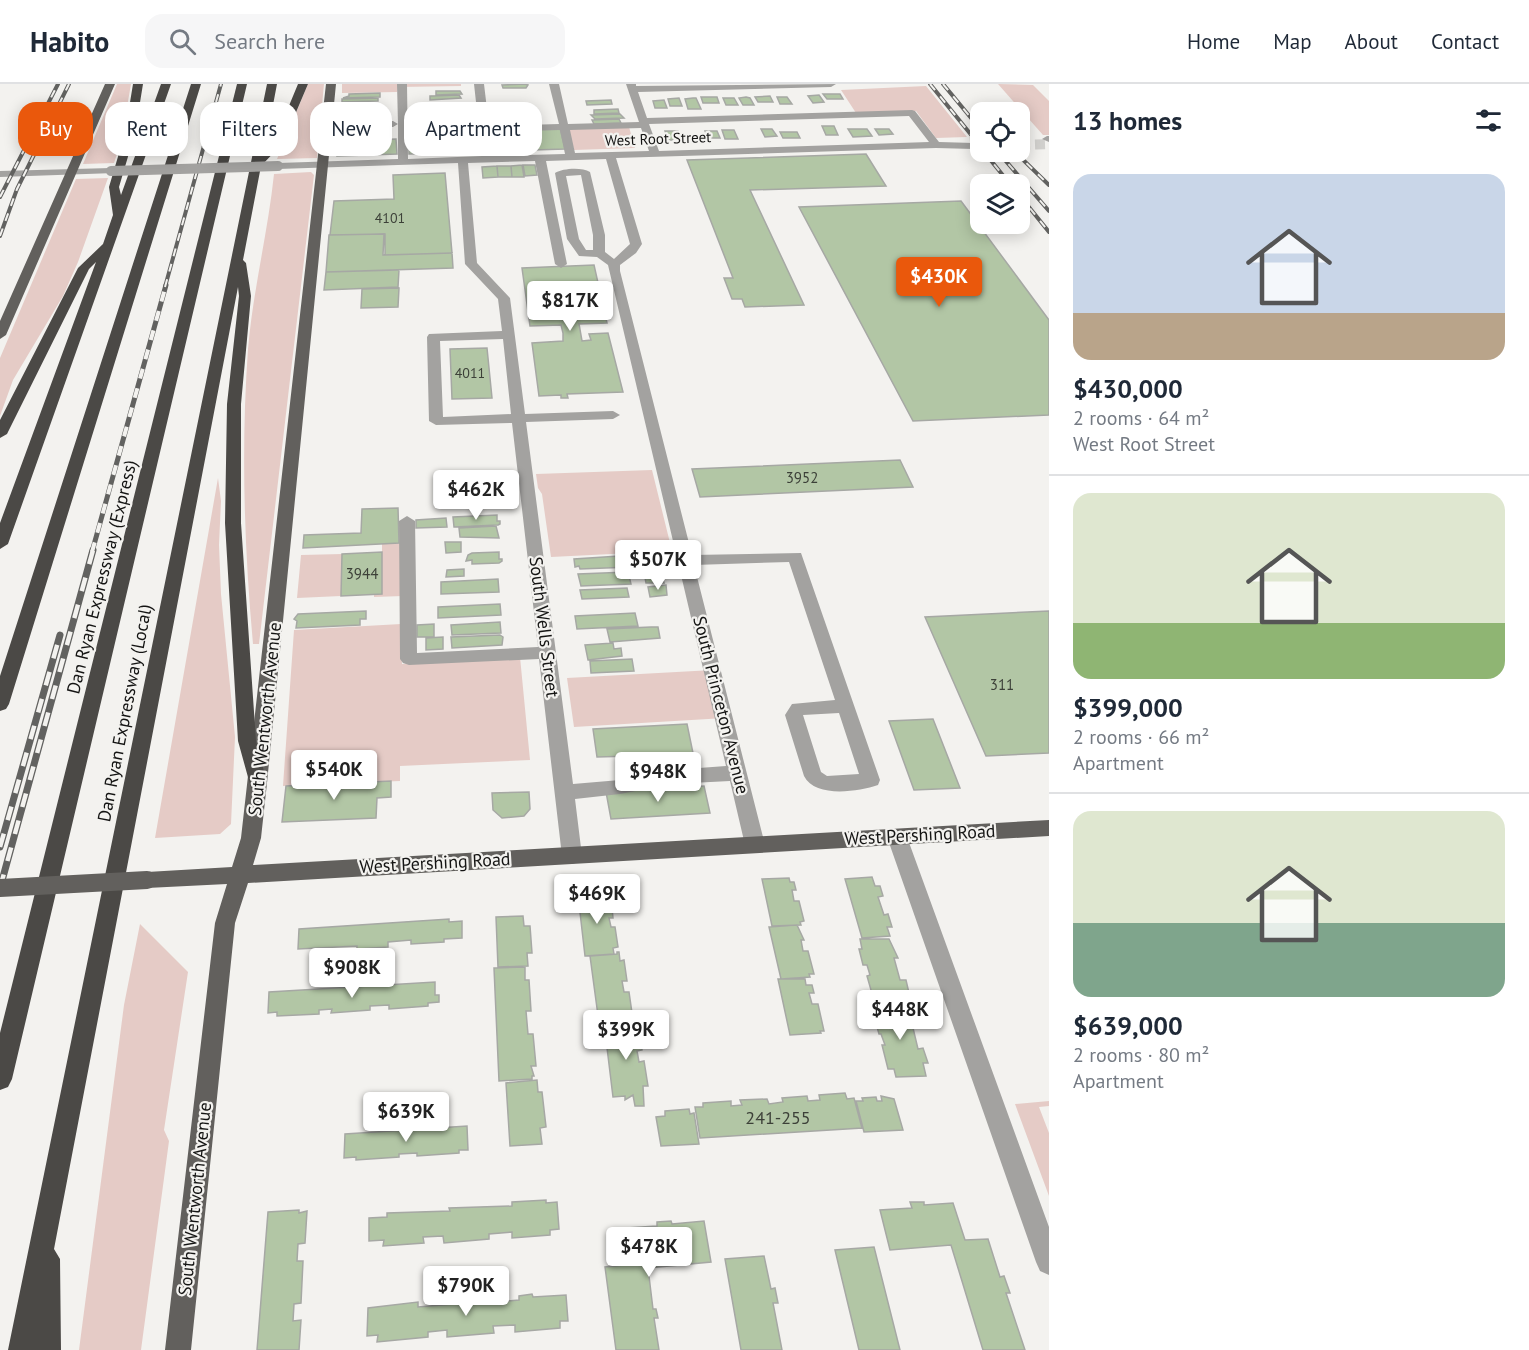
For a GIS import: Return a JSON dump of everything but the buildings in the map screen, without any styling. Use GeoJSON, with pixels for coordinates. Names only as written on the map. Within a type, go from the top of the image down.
{"type":"FeatureCollection","features":[{"type":"Feature","properties":{"kind":"highway"},"geometry":{"type":"LineString","coordinates":[[118,215],[114,187],[130,133],[138,84]]}},
{"type":"Feature","properties":{"kind":"highway"},"geometry":{"type":"LineString","coordinates":[[0,544],[166,84]]}},
{"type":"Feature","properties":{"kind":"highway"},"geometry":{"type":"LineString","coordinates":[[0,704],[196,84]]}},
{"type":"Feature","properties":{"kind":"highway","name":"Dan Ryan Expressway (Express)"},"geometry":{"type":"LineString","coordinates":[[0,1079],[242,84]]}},
{"type":"Feature","properties":{"kind":"highway","name":"Dan Ryan Expressway (Local)"},"geometry":{"type":"LineString","coordinates":[[21,1350],[272,84]]}},
{"type":"Feature","properties":{"kind":"highway"},"geometry":{"type":"LineString","coordinates":[[256,165],[278,143],[303,84]]}},
{"type":"Feature","properties":{"kind":"highway"},"geometry":{"type":"LineString","coordinates":[[0,435],[84,268],[109,241]]}},
{"type":"Feature","properties":{"kind":"highway"},"geometry":{"type":"LineString","coordinates":[[238,248],[245,296],[234,404],[232,523],[246,741],[258,783]]}},
{"type":"Feature","properties":{"kind":"highway"},"geometry":{"type":"LineString","coordinates":[[47,1219],[48,1350]]}},
{"type":"Feature","properties":{"kind":"main road"},"geometry":{"type":"LineString","coordinates":[[0,335],[110,84]]}},
{"type":"Feature","properties":{"kind":"main road","name":"South Wentworth Avenue"},"geometry":{"type":"LineString","coordinates":[[329,102],[331,84]]}},
{"type":"Feature","properties":{"kind":"main road","name":"South Wentworth Avenue"},"geometry":{"type":"LineString","coordinates":[[178,1350],[225,922],[251,838],[258,783],[325,156]]}},
{"type":"Feature","properties":{"kind":"main road","name":"West Pershing Road"},"geometry":{"type":"LineString","coordinates":[[0,888],[1049,828]]}},
{"type":"Feature","properties":{"kind":"street"},"geometry":{"type":"LineString","coordinates":[[402,84],[403,162]]}},
{"type":"Feature","properties":{"kind":"street"},"geometry":{"type":"LineString","coordinates":[[479,84],[481,102]]}},
{"type":"Feature","properties":{"kind":"street"},"geometry":{"type":"LineString","coordinates":[[554,84],[570,157]]}},
{"type":"Feature","properties":{"kind":"street"},"geometry":{"type":"LineString","coordinates":[[655,154],[632,87],[831,84]]}},
{"type":"Feature","properties":{"kind":"street"},"geometry":{"type":"LineString","coordinates":[[542,128],[912,113],[936,145]]}},
{"type":"Feature","properties":{"kind":"street","name":"West Root Street"},"geometry":{"type":"LineString","coordinates":[[0,174],[970,144]]}},
{"type":"Feature","properties":{"kind":"street"},"geometry":{"type":"LineString","coordinates":[[487,156],[488,160]]}},
{"type":"Feature","properties":{"kind":"street"},"geometry":{"type":"LineString","coordinates":[[599,253],[599,235],[585,172],[560,173],[573,239],[583,254],[599,253],[614,264],[632,252],[636,244],[610,156]]}},
{"type":"Feature","properties":{"kind":"street"},"geometry":{"type":"LineString","coordinates":[[540,158],[561,264]]}},
{"type":"Feature","properties":{"kind":"street","name":"South Wells Street"},"geometry":{"type":"LineString","coordinates":[[463,161],[471,264],[504,298],[572,856]]}},
{"type":"Feature","properties":{"kind":"street","name":"South Princeton Avenue"},"geometry":{"type":"LineString","coordinates":[[614,264],[755,845]]}},
{"type":"Feature","properties":{"kind":"street"},"geometry":{"type":"LineString","coordinates":[[509,335],[433,337],[436,421],[613,415]]}},
{"type":"Feature","properties":{"kind":"street"},"geometry":{"type":"LineString","coordinates":[[407,521],[409,659],[547,653]]}},
{"type":"Feature","properties":{"kind":"street"},"geometry":{"type":"LineString","coordinates":[[685,560],[795,557],[846,706],[871,780],[824,784],[813,776],[794,715],[798,709],[846,706]]}},
{"type":"Feature","properties":{"kind":"street"},"geometry":{"type":"LineString","coordinates":[[564,792],[620,787],[672,777],[738,773]]}},
{"type":"Feature","properties":{"kind":"street"},"geometry":{"type":"LineString","coordinates":[[897,837],[1049,1262]]}},
{"type":"Feature","properties":{"kind":"shaded area"},"geometry":{"type":"Polygon","coordinates":[[[117,84],[131,84],[128,102],[109,102],[117,84]]]}},
{"type":"Feature","properties":{"kind":"shaded area"},"geometry":{"type":"Polygon","coordinates":[[[308,84],[324,84],[322,102],[310,102],[310,156],[317,156],[317,158],[277,159],[278,156],[298,156],[298,108],[308,84]]]}},
{"type":"Feature","properties":{"kind":"shaded area"},"geometry":{"type":"Polygon","coordinates":[[[342,84],[461,84],[461,86],[398,87],[397,92],[342,93],[342,84]]]}},
{"type":"Feature","properties":{"kind":"shaded area"},"geometry":{"type":"Polygon","coordinates":[[[998,84],[1033,85],[1049,101],[1049,135],[1043,135],[1030,120],[1030,102],[1014,102],[998,84]]]}},
{"type":"Feature","properties":{"kind":"shaded area"},"geometry":{"type":"Polygon","coordinates":[[[926,86],[967,137],[936,138],[916,111],[856,113],[841,90],[926,86]]]}},
{"type":"Feature","properties":{"kind":"shaded area"},"geometry":{"type":"Polygon","coordinates":[[[105,112],[105,156],[116,156],[114,163],[83,164],[86,156],[93,156],[93,140],[105,112]]]}},
{"type":"Feature","properties":{"kind":"shaded area"},"geometry":{"type":"Polygon","coordinates":[[[629,127],[635,148],[574,150],[568,129],[629,127]]]}},
{"type":"Feature","properties":{"kind":"shaded area"},"geometry":{"type":"Polygon","coordinates":[[[311,172],[314,175],[259,644],[253,644],[247,570],[244,460],[250,327],[274,174],[311,172]]]}},
{"type":"Feature","properties":{"kind":"shaded area"},"geometry":{"type":"Polygon","coordinates":[[[108,178],[78,262],[63,296],[13,380],[0,416],[0,358],[76,179],[108,178]]]}},
{"type":"Feature","properties":{"kind":"shaded area"},"geometry":{"type":"Polygon","coordinates":[[[652,470],[672,551],[551,557],[542,494],[538,488],[536,474],[652,470]]]}},
{"type":"Feature","properties":{"kind":"shaded area"},"geometry":{"type":"Polygon","coordinates":[[[218,478],[221,501],[219,545],[221,594],[235,737],[231,824],[220,834],[155,838],[218,478]]]}},
{"type":"Feature","properties":{"kind":"shaded area"},"geometry":{"type":"Polygon","coordinates":[[[402,543],[403,596],[374,597],[374,594],[382,593],[382,544],[402,543]]]}},
{"type":"Feature","properties":{"kind":"shaded area"},"geometry":{"type":"Polygon","coordinates":[[[342,554],[341,596],[297,598],[301,555],[342,554]]]}},
{"type":"Feature","properties":{"kind":"shaded area"},"geometry":{"type":"Polygon","coordinates":[[[401,624],[402,664],[520,657],[530,760],[400,766],[400,781],[283,786],[294,630],[401,624]]]}},
{"type":"Feature","properties":{"kind":"shaded area"},"geometry":{"type":"Polygon","coordinates":[[[713,670],[725,718],[574,727],[567,678],[713,670]]]}},
{"type":"Feature","properties":{"kind":"shaded area"},"geometry":{"type":"Polygon","coordinates":[[[140,924],[188,972],[164,1130],[169,1141],[141,1350],[79,1350],[124,1005],[140,924]]]}},
{"type":"Feature","properties":{"kind":"shaded area"},"geometry":{"type":"Polygon","coordinates":[[[1049,1101],[1049,1106],[1039,1107],[1049,1133],[1049,1196],[1015,1104],[1049,1101]]]}},
{"type":"Feature","properties":{"kind":"tunnel"},"geometry":{"type":"LineString","coordinates":[[1030,145],[1049,144]]}},
{"type":"Feature","properties":{"kind":"railway"},"geometry":{"type":"LineString","coordinates":[[0,197],[58,84]]}},
{"type":"Feature","properties":{"kind":"railway"},"geometry":{"type":"LineString","coordinates":[[0,236],[17,189],[69,84]]}},
{"type":"Feature","properties":{"kind":"railway"},"geometry":{"type":"LineString","coordinates":[[165,287],[221,84]]}},
{"type":"Feature","properties":{"kind":"railway"},"geometry":{"type":"LineString","coordinates":[[930,84],[970,133]]}},
{"type":"Feature","properties":{"kind":"railway"},"geometry":{"type":"LineString","coordinates":[[943,84],[970,117]]}},
{"type":"Feature","properties":{"kind":"railway"},"geometry":{"type":"LineString","coordinates":[[992,162],[1002,174]]}},
{"type":"Feature","properties":{"kind":"railway"},"geometry":{"type":"LineString","coordinates":[[1007,162],[1049,211]]}},
{"type":"Feature","properties":{"kind":"railway"},"geometry":{"type":"LineString","coordinates":[[1025,162],[1049,185]]}},
{"type":"Feature","properties":{"kind":"railway"},"geometry":{"type":"LineString","coordinates":[[1030,208],[1049,232]]}},
{"type":"Feature","properties":{"kind":"railway"},"geometry":{"type":"LineString","coordinates":[[92,552],[166,285]]}},
{"type":"Feature","properties":{"kind":"railway"},"geometry":{"type":"LineString","coordinates":[[0,888],[93,550]]}},
{"type":"Feature","properties":{"kind":"railway"},"geometry":{"type":"LineString","coordinates":[[0,847],[60,635]]}}]}
